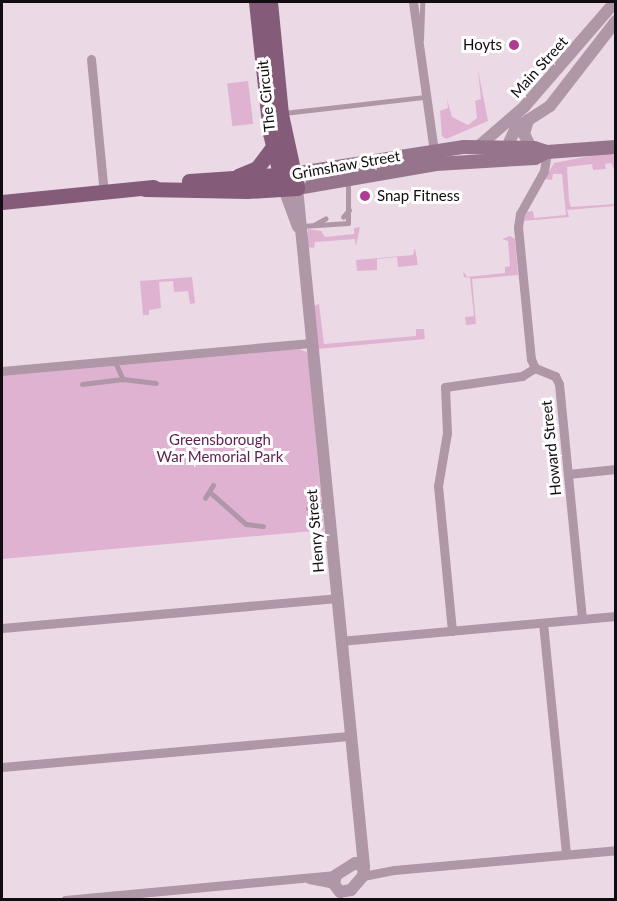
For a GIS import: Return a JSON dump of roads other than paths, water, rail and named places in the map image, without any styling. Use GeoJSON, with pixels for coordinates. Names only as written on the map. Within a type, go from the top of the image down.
{"type":"FeatureCollection","features":[{"type":"Feature","properties":{"kind":"main road","name":"The Circuit"},"geometry":{"type":"LineString","coordinates":[[256,2],[272,148],[288,182]]}},
{"type":"Feature","properties":{"kind":"main road","name":"The Circuit"},"geometry":{"type":"LineString","coordinates":[[270,2],[288,182]]}},
{"type":"Feature","properties":{"kind":"main road","name":"Grimshaw Street"},"geometry":{"type":"LineString","coordinates":[[145,189],[348,180],[479,146],[535,158],[547,152]]}},
{"type":"Feature","properties":{"kind":"main road","name":"Grimshaw Street"},"geometry":{"type":"LineString","coordinates":[[2,202],[226,180],[288,182],[435,157],[531,148],[547,152],[615,147]]}},
{"type":"Feature","properties":{"kind":"main road"},"geometry":{"type":"LineString","coordinates":[[226,180],[257,168],[272,148]]}},
{"type":"Feature","properties":{"kind":"street"},"geometry":{"type":"LineString","coordinates":[[413,2],[420,43],[424,97],[435,157]]}},
{"type":"Feature","properties":{"kind":"street","name":"Main Street"},"geometry":{"type":"LineString","coordinates":[[479,146],[537,93],[615,2]]}},
{"type":"Feature","properties":{"kind":"street","name":"Main Street"},"geometry":{"type":"LineString","coordinates":[[506,152],[513,131],[551,102],[615,21]]}},
{"type":"Feature","properties":{"kind":"street"},"geometry":{"type":"LineString","coordinates":[[91,59],[104,193]]}},
{"type":"Feature","properties":{"kind":"street"},"geometry":{"type":"LineString","coordinates":[[537,93],[537,105],[551,102],[561,67]]}},
{"type":"Feature","properties":{"kind":"street"},"geometry":{"type":"LineString","coordinates":[[528,120],[524,134],[531,148]]}},
{"type":"Feature","properties":{"kind":"street"},"geometry":{"type":"LineString","coordinates":[[452,631],[438,486],[446,438],[445,387],[522,376],[535,368],[531,359],[518,221],[544,171],[547,152]]}},
{"type":"Feature","properties":{"kind":"street","name":"Henry Street"},"geometry":{"type":"LineString","coordinates":[[288,182],[301,214],[298,227],[328,505],[362,869]]}},
{"type":"Feature","properties":{"kind":"street"},"geometry":{"type":"LineString","coordinates":[[2,371],[311,343]]}},
{"type":"Feature","properties":{"kind":"street","name":"Howard Street"},"geometry":{"type":"LineString","coordinates":[[535,368],[559,381],[582,619]]}},
{"type":"Feature","properties":{"kind":"street"},"geometry":{"type":"LineString","coordinates":[[568,474],[615,470]]}},
{"type":"Feature","properties":{"kind":"street"},"geometry":{"type":"LineString","coordinates":[[2,628],[336,598]]}},
{"type":"Feature","properties":{"kind":"street"},"geometry":{"type":"LineString","coordinates":[[340,641],[615,616]]}},
{"type":"Feature","properties":{"kind":"street"},"geometry":{"type":"LineString","coordinates":[[543,623],[566,854]]}},
{"type":"Feature","properties":{"kind":"street"},"geometry":{"type":"LineString","coordinates":[[2,767],[350,736]]}},
{"type":"Feature","properties":{"kind":"street"},"geometry":{"type":"LineString","coordinates":[[340,890],[362,869],[394,870],[615,850]]}},
{"type":"Feature","properties":{"kind":"street"},"geometry":{"type":"LineString","coordinates":[[340,890],[362,869]]}},
{"type":"Feature","properties":{"kind":"street"},"geometry":{"type":"LineString","coordinates":[[65,900],[168,895],[298,877],[340,890]]}},
{"type":"Feature","properties":{"kind":"lane"},"geometry":{"type":"LineString","coordinates":[[420,43],[422,2]]}},
{"type":"Feature","properties":{"kind":"lane"},"geometry":{"type":"LineString","coordinates":[[281,114],[424,97]]}},
{"type":"Feature","properties":{"kind":"lane"},"geometry":{"type":"LineString","coordinates":[[298,227],[346,224],[351,219],[348,180]]}},
{"type":"Feature","properties":{"kind":"lane"},"geometry":{"type":"LineString","coordinates":[[343,217],[350,208]]}},
{"type":"Feature","properties":{"kind":"lane"},"geometry":{"type":"LineString","coordinates":[[314,225],[325,219]]}},
{"type":"Feature","properties":{"kind":"lane"},"geometry":{"type":"LineString","coordinates":[[116,361],[123,379]]}},
{"type":"Feature","properties":{"kind":"lane"},"geometry":{"type":"LineString","coordinates":[[82,384],[123,379],[156,382]]}},
{"type":"Feature","properties":{"kind":"lane"},"geometry":{"type":"LineString","coordinates":[[205,498],[213,485]]}},
{"type":"Feature","properties":{"kind":"lane"},"geometry":{"type":"LineString","coordinates":[[210,492],[246,524],[263,526]]}},
{"type":"Feature","properties":{"kind":"lane"},"geometry":{"type":"LineString","coordinates":[[308,508],[328,505]]}},
{"type":"Feature","properties":{"kind":"place","name":"Hoyts"},"geometry":{"type":"Point","coordinates":[514,45]}},
{"type":"Feature","properties":{"kind":"place","name":"Snap Fitness"},"geometry":{"type":"Point","coordinates":[365,196]}},
{"type":"Feature","properties":{"kind":"park label","name":"Greensborough War Memorial Park"},"geometry":{"type":"Point","coordinates":[220,448]}}]}
